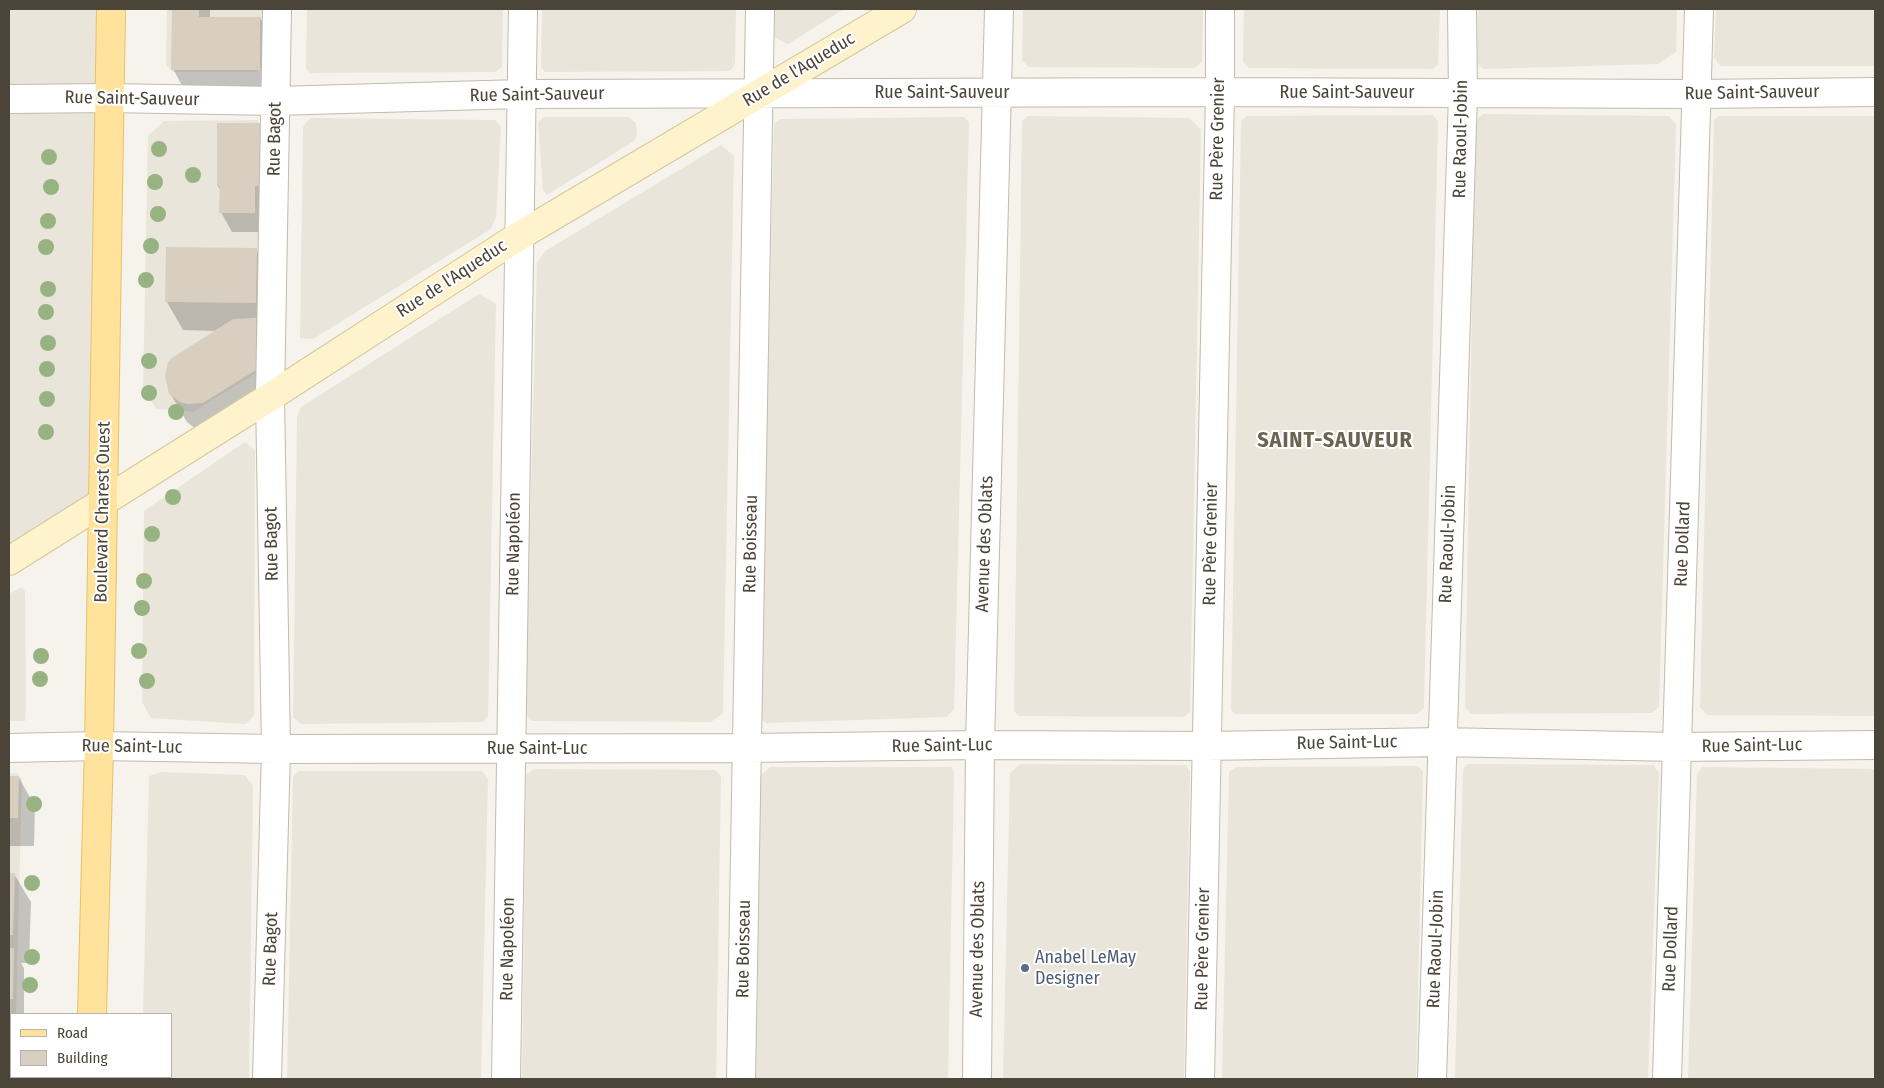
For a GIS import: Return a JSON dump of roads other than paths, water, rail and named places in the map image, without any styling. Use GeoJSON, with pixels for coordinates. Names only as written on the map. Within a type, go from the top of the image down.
{"type":"FeatureCollection","features":[{"type":"Feature","properties":{"kind":"main road","name":"Boulevard Charest Ouest"},"geometry":{"type":"LineString","coordinates":[[92,1013],[99,746],[111,9]]}},
{"type":"Feature","properties":{"kind":"street","name":"Rue Bagot"},"geometry":{"type":"LineString","coordinates":[[267,1079],[276,749],[270,397],[277,9]]}},
{"type":"Feature","properties":{"kind":"street","name":"Rue Napoléon"},"geometry":{"type":"LineString","coordinates":[[506,1079],[523,9]]}},
{"type":"Feature","properties":{"kind":"street","name":"Rue Boisseau"},"geometry":{"type":"LineString","coordinates":[[741,1079],[760,9]]}},
{"type":"Feature","properties":{"kind":"street","name":"Rue de l'Aqueduc"},"geometry":{"type":"LineString","coordinates":[[9,561],[270,397],[519,236],[902,9]]}},
{"type":"Feature","properties":{"kind":"street","name":"Avenue des Oblats"},"geometry":{"type":"LineString","coordinates":[[977,1079],[980,745],[998,93],[998,9]]}},
{"type":"Feature","properties":{"kind":"street","name":"Rue Père Grenier"},"geometry":{"type":"LineString","coordinates":[[1200,1079],[1220,92],[1220,9]]}},
{"type":"Feature","properties":{"kind":"street","name":"Rue Raoul-Jobin"},"geometry":{"type":"LineString","coordinates":[[1432,1079],[1463,94],[1462,9]]}},
{"type":"Feature","properties":{"kind":"street","name":"Rue Dollard"},"geometry":{"type":"LineString","coordinates":[[1667,1079],[1698,9]]}},
{"type":"Feature","properties":{"kind":"street","name":"Rue Saint-Sauveur"},"geometry":{"type":"LineString","coordinates":[[9,99],[109,98],[275,101],[521,94],[1220,92],[1696,94],[1875,92]]}},
{"type":"Feature","properties":{"kind":"street","name":"Rue Saint-Luc"},"geometry":{"type":"LineString","coordinates":[[9,748],[99,746],[276,749],[510,749],[980,745],[1207,746],[1442,742],[1676,747],[1875,745]]}},
{"type":"Feature","properties":{"kind":"place","name":"Anabel LeMay Designer"},"geometry":{"type":"Point","coordinates":[1025,968]}},
{"type":"Feature","properties":{"kind":"district","name":"SAINT-SAUVEUR"},"geometry":{"type":"Point","coordinates":[1335,441]}}]}
